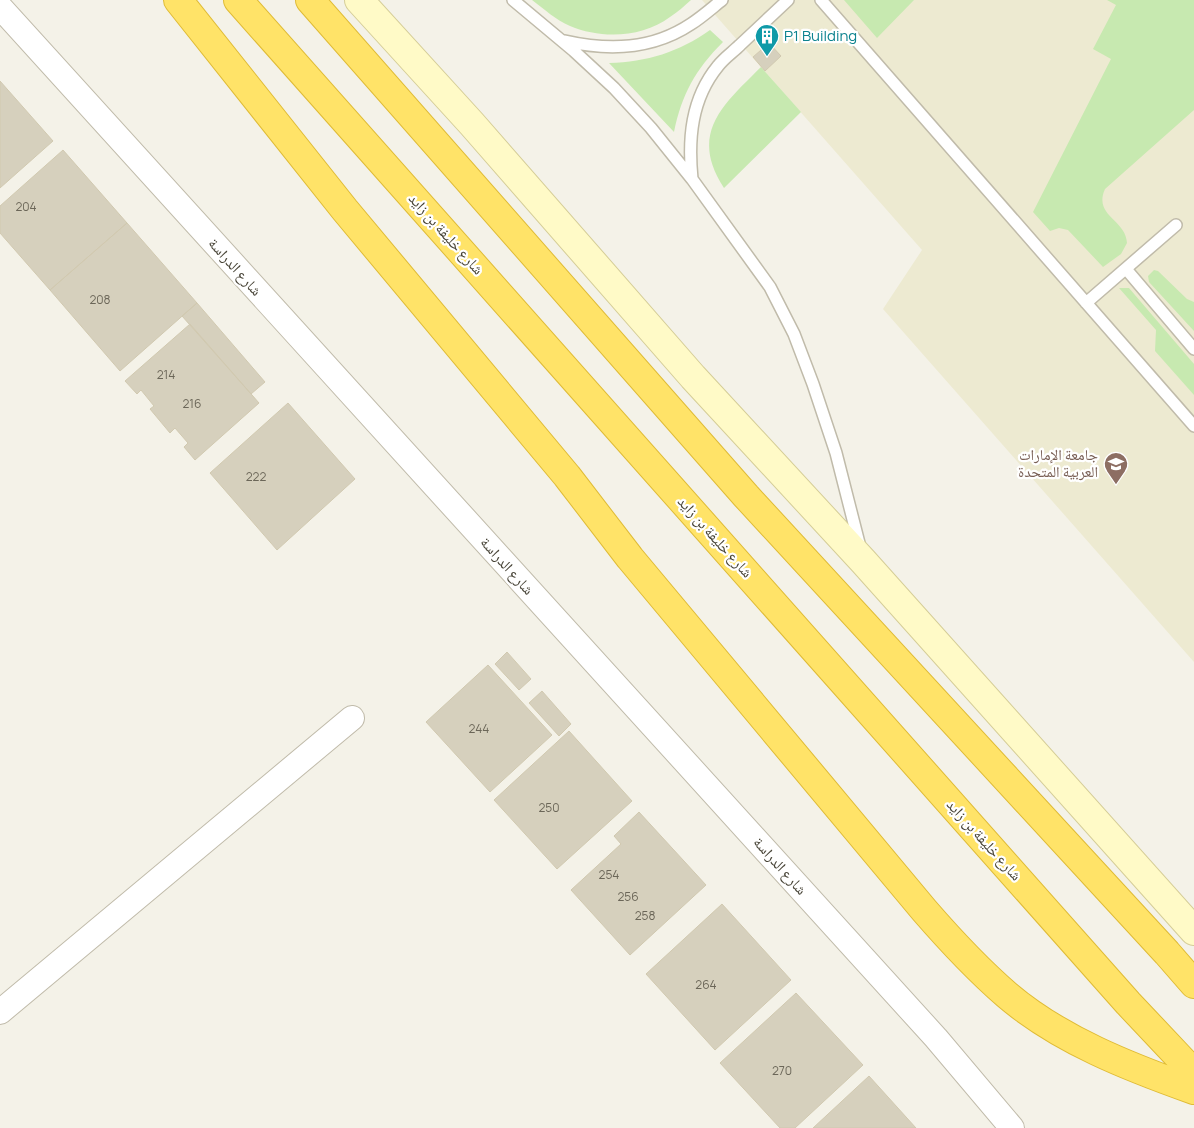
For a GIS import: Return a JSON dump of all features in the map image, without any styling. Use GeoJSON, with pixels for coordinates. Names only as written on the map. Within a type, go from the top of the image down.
{"type":"FeatureCollection","features":[{"type":"Feature","properties":{"kind":"highway"},"geometry":{"type":"LineString","coordinates":[[178,0],[345,210],[567,476],[630,558],[924,910],[969,960],[1008,995],[1043,1021],[1086,1045],[1143,1071],[1194,1090]]}},
{"type":"Feature","properties":{"kind":"highway","name":"شارع خليفة بن زايد"},"geometry":{"type":"LineString","coordinates":[[238,0],[1128,1003],[1194,1073]]}},
{"type":"Feature","properties":{"kind":"highway"},"geometry":{"type":"LineString","coordinates":[[310,0],[746,496],[1194,984]]}},
{"type":"Feature","properties":{"kind":"street"},"geometry":{"type":"LineString","coordinates":[[359,0],[472,124],[693,377],[863,561],[1192,929]]}},
{"type":"Feature","properties":{"kind":"street","name":"شارع الدراسة"},"geometry":{"type":"LineString","coordinates":[[0,7],[936,1038],[1012,1128]]}},
{"type":"Feature","properties":{"kind":"street"},"geometry":{"type":"LineString","coordinates":[[0,1012],[352,718]]}},
{"type":"Feature","properties":{"kind":"lane"},"geometry":{"type":"LineString","coordinates":[[512,0],[562,40],[614,88],[651,128],[692,179],[770,287],[794,334],[813,384],[836,453],[863,561]]}},
{"type":"Feature","properties":{"kind":"lane"},"geometry":{"type":"LineString","coordinates":[[562,40],[602,48],[623,48],[644,44],[677,33],[692,24],[722,0]]}},
{"type":"Feature","properties":{"kind":"lane"},"geometry":{"type":"LineString","coordinates":[[692,179],[689,143],[691,126],[695,111],[709,80],[718,66],[788,0]]}},
{"type":"Feature","properties":{"kind":"lane"},"geometry":{"type":"LineString","coordinates":[[822,0],[1194,426]]}},
{"type":"Feature","properties":{"kind":"lane"},"geometry":{"type":"LineString","coordinates":[[1086,303],[1176,225]]}},
{"type":"Feature","properties":{"kind":"lane"},"geometry":{"type":"LineString","coordinates":[[1126,269],[1194,349]]}},
{"type":"Feature","properties":{"kind":"shaded area","name":"جامعة الإمارات العربية المتحدة"},"geometry":{"type":"Polygon","coordinates":[[[702,0],[1194,0],[1194,662],[883,309],[922,250],[702,0]]]}},
{"type":"Feature","properties":{"kind":"green space"},"geometry":{"type":"Polygon","coordinates":[[[532,0],[691,0],[673,15],[647,29],[634,33],[608,34],[582,30],[565,24],[532,0]]]}},
{"type":"Feature","properties":{"kind":"green space"},"geometry":{"type":"Polygon","coordinates":[[[844,0],[914,0],[877,38],[844,0]]]}},
{"type":"Feature","properties":{"kind":"green space"},"geometry":{"type":"Polygon","coordinates":[[[1107,0],[1194,0],[1194,110],[1105,189],[1102,198],[1103,205],[1106,212],[1121,228],[1127,243],[1121,254],[1103,267],[1068,230],[1059,228],[1050,231],[1033,212],[1111,59],[1093,49],[1116,5],[1107,0]]]}},
{"type":"Feature","properties":{"kind":"green space"},"geometry":{"type":"Polygon","coordinates":[[[710,30],[723,42],[713,52],[691,83],[681,106],[674,132],[609,63],[636,61],[662,54],[698,38],[710,30]]]}},
{"type":"Feature","properties":{"kind":"green space"},"geometry":{"type":"Polygon","coordinates":[[[761,67],[801,112],[724,188],[714,169],[709,151],[710,135],[715,121],[724,107],[761,67]]]}},
{"type":"Feature","properties":{"kind":"green space"},"geometry":{"type":"Polygon","coordinates":[[[1154,270],[1158,271],[1187,299],[1194,302],[1194,331],[1149,282],[1148,276],[1154,270]]]}},
{"type":"Feature","properties":{"kind":"green space"},"geometry":{"type":"Polygon","coordinates":[[[1119,288],[1129,288],[1194,364],[1194,395],[1155,351],[1156,330],[1119,288]]]}},
{"type":"Feature","properties":{"kind":"building","name":"P1 Building"},"geometry":{"type":"Polygon","coordinates":[[[769,43],[781,56],[765,71],[753,57],[769,43]]]}},
{"type":"Feature","properties":{"kind":"building"},"geometry":{"type":"Polygon","coordinates":[[[0,81],[53,141],[0,188],[0,81]]]}},
{"type":"Feature","properties":{"kind":"building"},"geometry":{"type":"Polygon","coordinates":[[[63,150],[127,223],[50,290],[0,233],[0,206],[63,150]]]}},
{"type":"Feature","properties":{"kind":"building"},"geometry":{"type":"Polygon","coordinates":[[[127,223],[197,303],[120,371],[50,290],[127,223]]]}},
{"type":"Feature","properties":{"kind":"building"},"geometry":{"type":"Polygon","coordinates":[[[197,303],[265,382],[251,394],[182,316],[197,303]]]}},
{"type":"Feature","properties":{"kind":"building"},"geometry":{"type":"Polygon","coordinates":[[[190,324],[259,403],[195,460],[184,447],[188,443],[175,428],[170,433],[150,409],[154,406],[141,390],[137,394],[125,381],[190,324]]]}},
{"type":"Feature","properties":{"kind":"building"},"geometry":{"type":"Polygon","coordinates":[[[288,403],[355,479],[277,550],[210,473],[288,403]]]}},
{"type":"Feature","properties":{"kind":"building"},"geometry":{"type":"Polygon","coordinates":[[[507,652],[531,679],[519,690],[495,664],[507,652]]]}},
{"type":"Feature","properties":{"kind":"building"},"geometry":{"type":"Polygon","coordinates":[[[488,665],[552,735],[490,792],[426,722],[488,665]]]}},
{"type":"Feature","properties":{"kind":"building"},"geometry":{"type":"Polygon","coordinates":[[[542,691],[571,724],[559,736],[529,703],[542,691]]]}},
{"type":"Feature","properties":{"kind":"building"},"geometry":{"type":"Polygon","coordinates":[[[569,731],[632,801],[557,869],[494,800],[569,731]]]}},
{"type":"Feature","properties":{"kind":"building"},"geometry":{"type":"Polygon","coordinates":[[[639,812],[706,885],[630,955],[571,890],[621,844],[614,836],[639,812]]]}},
{"type":"Feature","properties":{"kind":"building"},"geometry":{"type":"Polygon","coordinates":[[[722,904],[791,980],[715,1050],[646,974],[722,904]]]}},
{"type":"Feature","properties":{"kind":"building"},"geometry":{"type":"Polygon","coordinates":[[[796,993],[863,1065],[795,1128],[780,1128],[720,1063],[796,993]]]}},
{"type":"Feature","properties":{"kind":"building"},"geometry":{"type":"Polygon","coordinates":[[[869,1076],[916,1128],[813,1128],[869,1076]]]}},
{"type":"Feature","properties":{"kind":"place","name":"P1 Building"},"geometry":{"type":"Point","coordinates":[767,57]}},
{"type":"Feature","properties":{"kind":"place","name":"جامعة الإمارات العربية المتحدة"},"geometry":{"type":"Point","coordinates":[1116,485]}}]}
